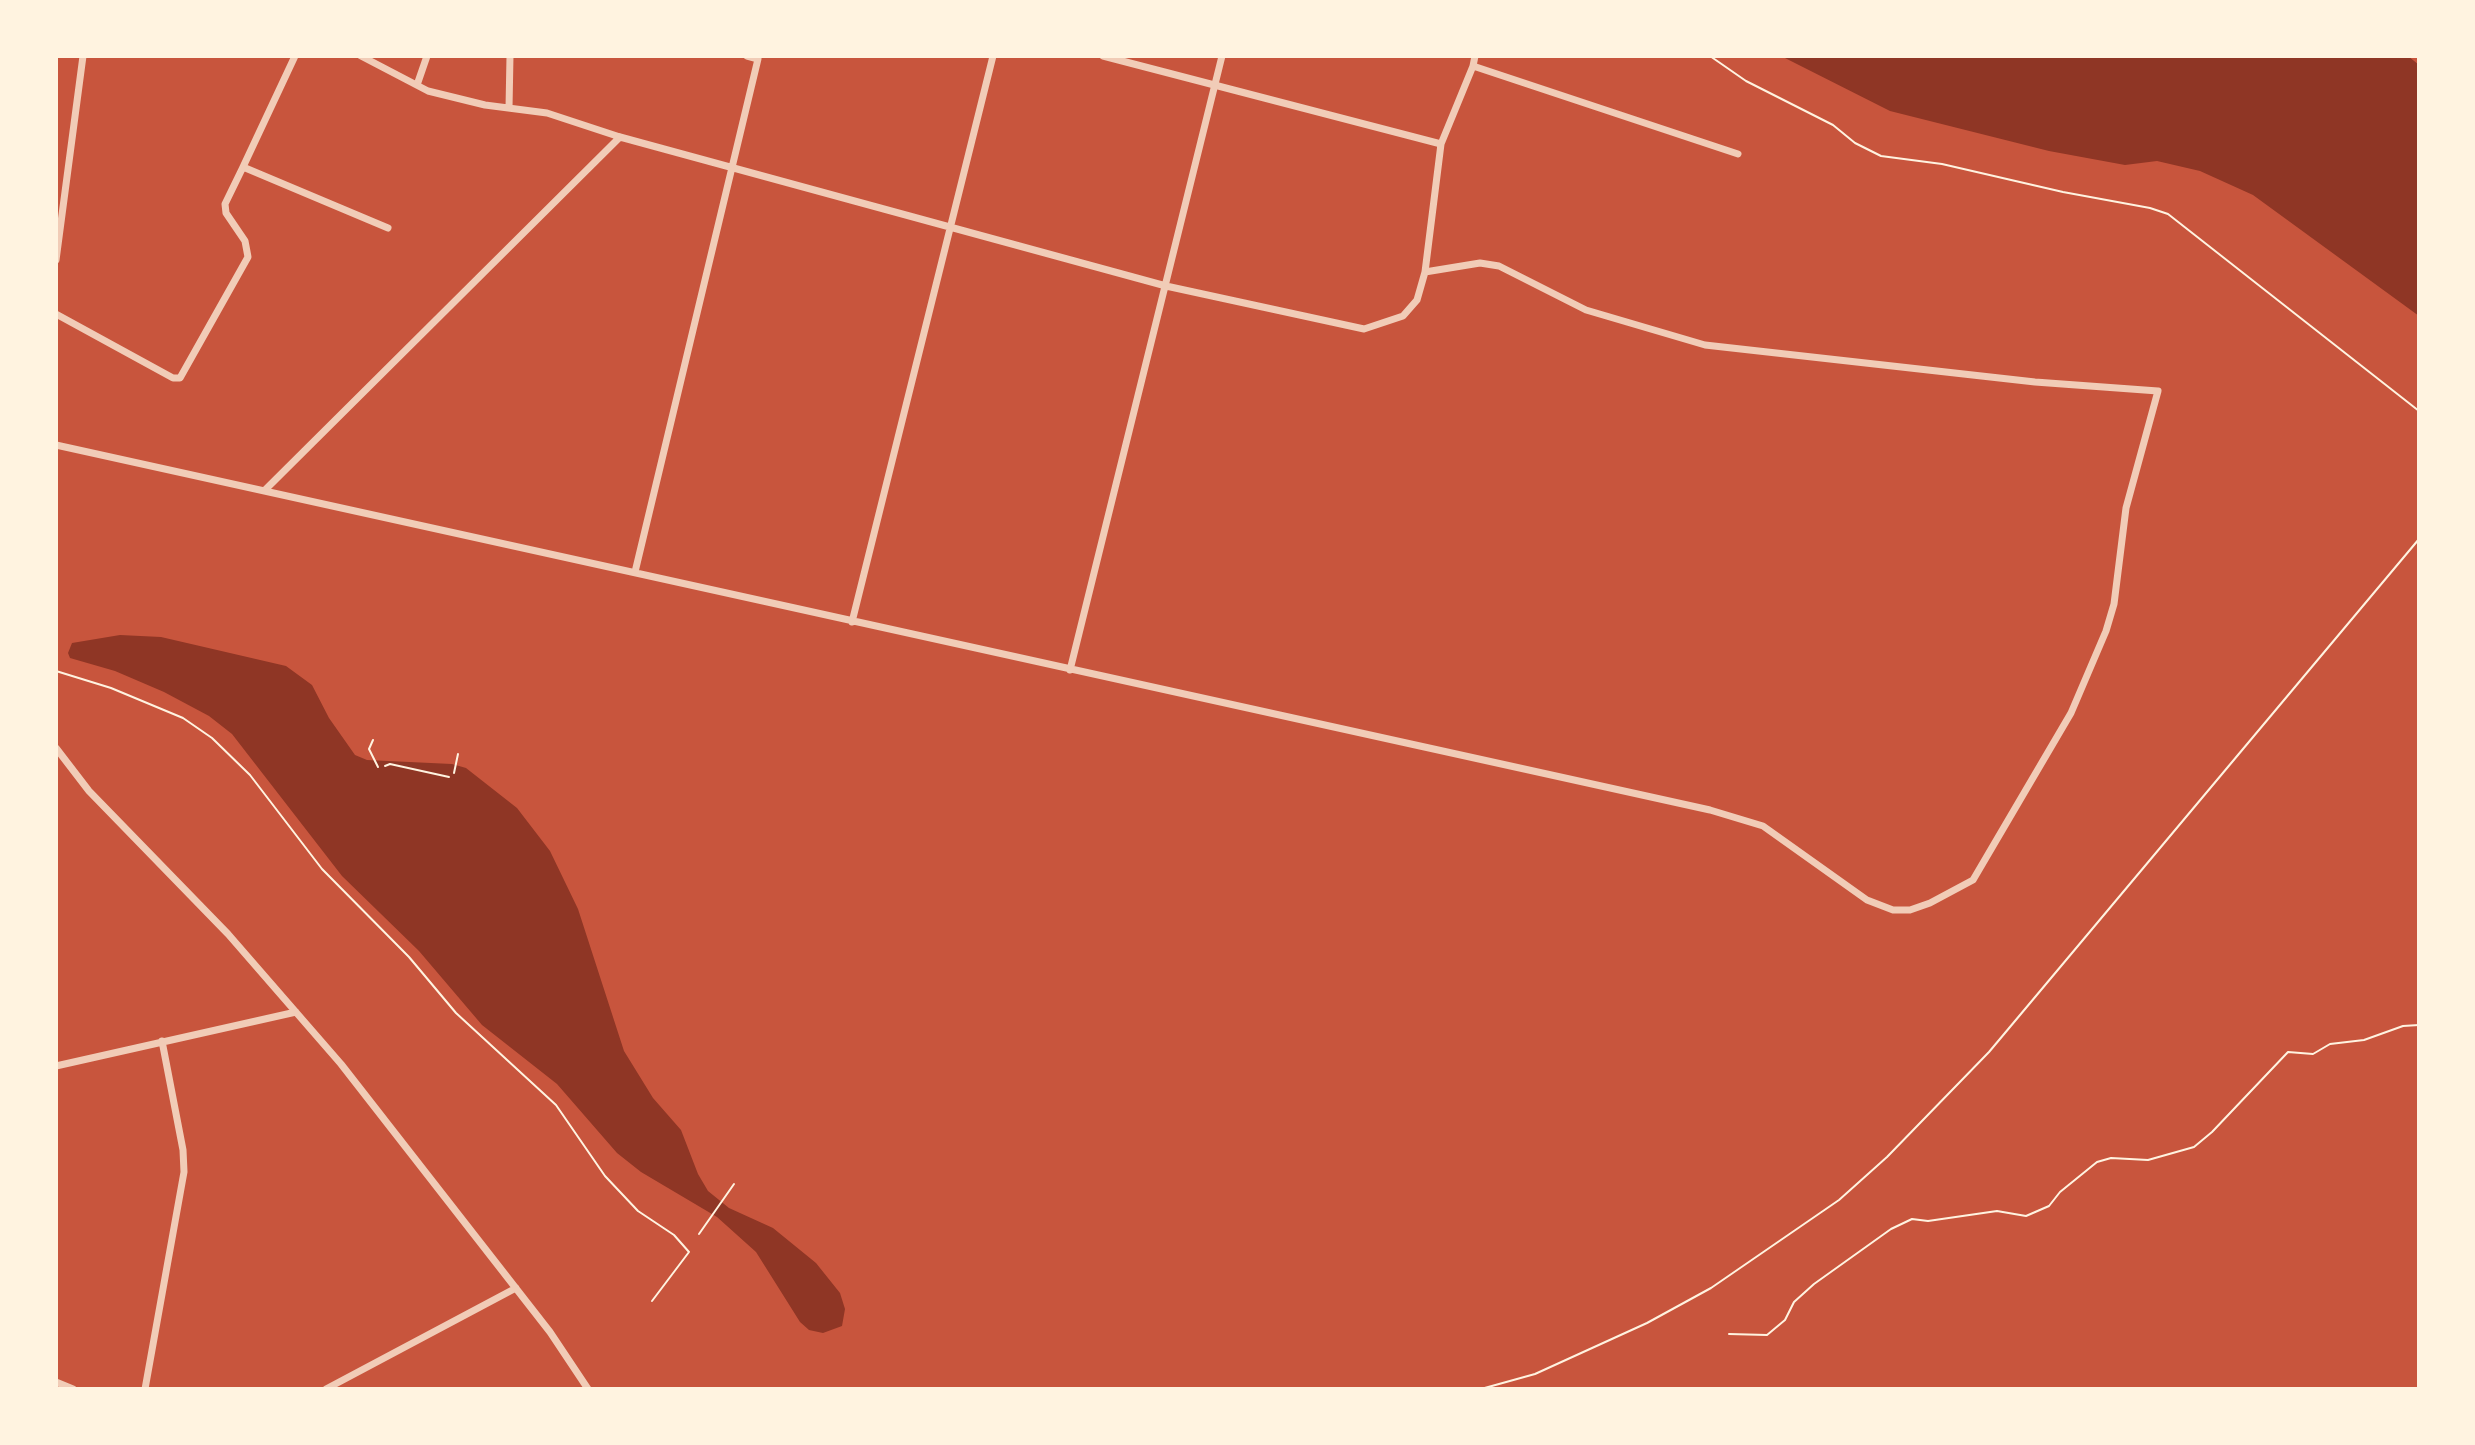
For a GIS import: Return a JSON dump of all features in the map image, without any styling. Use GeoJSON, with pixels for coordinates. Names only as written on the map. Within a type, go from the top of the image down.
{"type":"FeatureCollection","features":[{"type":"Feature","properties":{"kind":"street"},"geometry":{"type":"LineString","coordinates":[[56,260],[83,56]]}},
{"type":"Feature","properties":{"kind":"street"},"geometry":{"type":"LineString","coordinates":[[56,314],[173,378],[180,378],[248,257],[245,241],[226,213],[225,204],[295,56]]}},
{"type":"Feature","properties":{"kind":"street"},"geometry":{"type":"LineString","coordinates":[[361,56],[416,85],[440,94],[547,113],[620,137],[1166,286],[1349,328],[1364,329],[1403,317],[1417,300],[1425,272],[1441,144],[1475,56]]}},
{"type":"Feature","properties":{"kind":"street"},"geometry":{"type":"LineString","coordinates":[[416,85],[427,56]]}},
{"type":"Feature","properties":{"kind":"street"},"geometry":{"type":"LineString","coordinates":[[509,108],[510,56]]}},
{"type":"Feature","properties":{"kind":"street"},"geometry":{"type":"LineString","coordinates":[[635,572],[758,59],[747,56]]}},
{"type":"Feature","properties":{"kind":"street"},"geometry":{"type":"LineString","coordinates":[[852,622],[993,56]]}},
{"type":"Feature","properties":{"kind":"street"},"geometry":{"type":"LineString","coordinates":[[1104,56],[1441,144]]}},
{"type":"Feature","properties":{"kind":"street"},"geometry":{"type":"LineString","coordinates":[[1070,670],[1222,56]]}},
{"type":"Feature","properties":{"kind":"street"},"geometry":{"type":"LineString","coordinates":[[1473,66],[1738,154]]}},
{"type":"Feature","properties":{"kind":"street"},"geometry":{"type":"LineString","coordinates":[[266,489],[620,137]]}},
{"type":"Feature","properties":{"kind":"street"},"geometry":{"type":"LineString","coordinates":[[243,167],[388,228]]}},
{"type":"Feature","properties":{"kind":"street"},"geometry":{"type":"LineString","coordinates":[[56,445],[266,489],[852,622],[1710,810],[1763,826],[1867,900],[1893,910],[1910,910],[1930,903],[1973,880],[2071,713],[2106,631],[2115,604],[2126,508],[2158,391],[2035,382],[1705,345],[1586,310],[1499,266],[1480,263],[1425,272]]}},
{"type":"Feature","properties":{"kind":"street"},"geometry":{"type":"LineString","coordinates":[[56,748],[89,791],[228,934],[358,1086],[550,1332],[588,1389]]}},
{"type":"Feature","properties":{"kind":"street"},"geometry":{"type":"LineString","coordinates":[[56,1066],[296,1012]]}},
{"type":"Feature","properties":{"kind":"street"},"geometry":{"type":"LineString","coordinates":[[145,1389],[184,1172],[183,1150],[162,1041]]}},
{"type":"Feature","properties":{"kind":"street"},"geometry":{"type":"LineString","coordinates":[[326,1389],[516,1288]]}},
{"type":"Feature","properties":{"kind":"street"},"geometry":{"type":"LineString","coordinates":[[56,1382],[73,1389]]}},
{"type":"Feature","properties":{"kind":"path"},"geometry":{"type":"LineString","coordinates":[[1710,56],[1746,81],[1833,125],[1855,143],[1881,156],[1942,164],[2063,192],[2150,208],[2168,215],[2419,411]]}},
{"type":"Feature","properties":{"kind":"path"},"geometry":{"type":"LineString","coordinates":[[1481,1389],[1535,1374],[1647,1322],[1711,1288],[1839,1200],[1878,1165],[1989,1052],[2419,539]]}},
{"type":"Feature","properties":{"kind":"path"},"geometry":{"type":"LineString","coordinates":[[56,671],[111,688],[183,718],[212,738],[250,775],[322,869],[401,948],[456,1013],[556,1105],[605,1176],[638,1211],[674,1235],[689,1252],[652,1301]]}},
{"type":"Feature","properties":{"kind":"path"},"geometry":{"type":"LineString","coordinates":[[373,740],[369,749],[378,767]]}},
{"type":"Feature","properties":{"kind":"path"},"geometry":{"type":"LineString","coordinates":[[454,773],[458,754]]}},
{"type":"Feature","properties":{"kind":"path"},"geometry":{"type":"LineString","coordinates":[[386,766],[390,764],[449,777]]}},
{"type":"Feature","properties":{"kind":"path"},"geometry":{"type":"LineString","coordinates":[[1729,1334],[1767,1335],[1785,1320],[1794,1302],[1814,1283],[1891,1228],[1912,1219],[1928,1221],[1997,1211],[2026,1216],[2049,1206],[2060,1192],[2097,1162],[2111,1158],[2148,1160],[2194,1147],[2212,1132],[2288,1052],[2313,1054],[2330,1044],[2364,1040],[2403,1026],[2419,1026]]}},
{"type":"Feature","properties":{"kind":"path"},"geometry":{"type":"LineString","coordinates":[[699,1234],[734,1184]]}},
{"type":"Feature","properties":{"kind":"shaded area"},"geometry":{"type":"Polygon","coordinates":[[[1781,56],[2408,56],[2419,65],[2419,316],[2253,195],[2200,171],[2157,161],[2125,165],[2049,151],[1890,111],[1781,56]]]}},
{"type":"Feature","properties":{"kind":"shaded area"},"geometry":{"type":"Polygon","coordinates":[[[120,635],[161,637],[286,666],[312,685],[329,718],[355,755],[367,760],[452,764],[466,768],[517,808],[550,851],[578,909],[624,1051],[653,1098],[681,1130],[698,1174],[708,1191],[729,1208],[773,1228],[816,1263],[840,1293],[845,1309],[842,1326],[823,1333],[809,1330],[800,1322],[756,1252],[717,1217],[641,1172],[617,1153],[557,1084],[482,1025],[419,951],[342,876],[232,734],[209,716],[164,692],[115,671],[70,658],[68,653],[72,643],[120,635]]]}}]}
